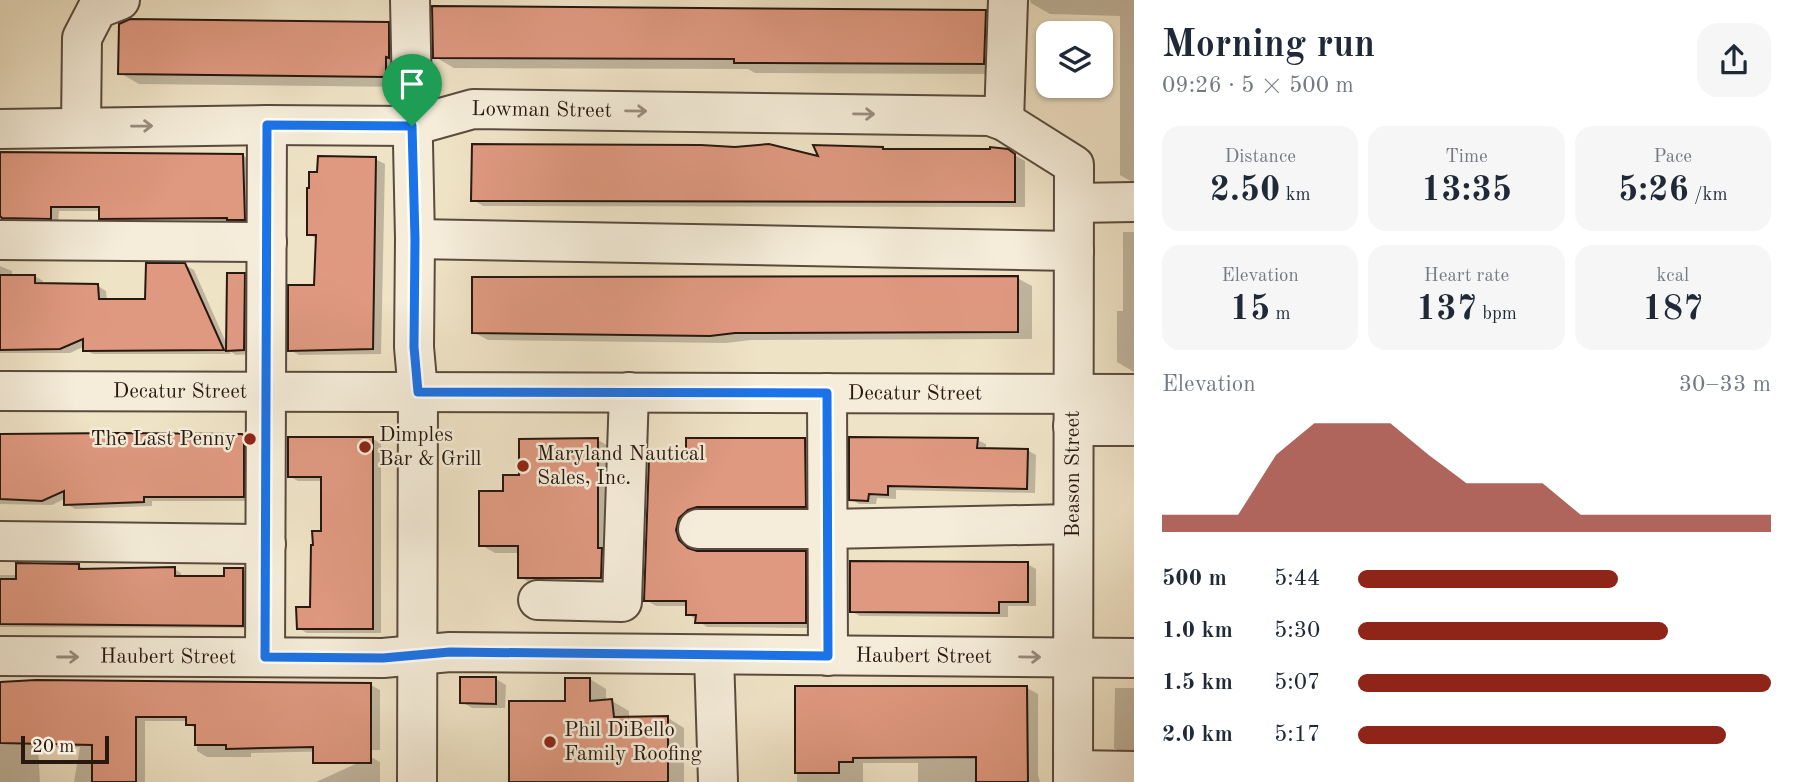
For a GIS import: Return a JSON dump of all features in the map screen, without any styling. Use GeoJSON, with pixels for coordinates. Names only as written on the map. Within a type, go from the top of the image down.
{"type":"FeatureCollection","features":[{"type":"Feature","properties":{"kind":"street"},"geometry":{"type":"LineString","coordinates":[[81,127],[82,38],[97,9],[120,0]]}},
{"type":"Feature","properties":{"kind":"street"},"geometry":{"type":"LineString","coordinates":[[410,0],[415,239],[414,347],[418,392],[417,782]]}},
{"type":"Feature","properties":{"kind":"street"},"geometry":{"type":"LineString","coordinates":[[1004,121],[1008,0]]}},
{"type":"Feature","properties":{"kind":"street","name":"Lowman Street"},"geometry":{"type":"LineString","coordinates":[[0,128],[412,126],[473,108],[990,116],[1004,121],[1074,165]]}},
{"type":"Feature","properties":{"kind":"street"},"geometry":{"type":"LineString","coordinates":[[265,657],[267,125]]}},
{"type":"Feature","properties":{"kind":"street","name":"Beason Street"},"geometry":{"type":"LineString","coordinates":[[1073,776],[1074,165]]}},
{"type":"Feature","properties":{"kind":"street"},"geometry":{"type":"LineString","coordinates":[[1074,203],[1134,202]]}},
{"type":"Feature","properties":{"kind":"street"},"geometry":{"type":"LineString","coordinates":[[415,239],[1074,251]]}},
{"type":"Feature","properties":{"kind":"street"},"geometry":{"type":"LineString","coordinates":[[0,240],[268,242]]}},
{"type":"Feature","properties":{"kind":"street","name":"Decatur Street"},"geometry":{"type":"LineString","coordinates":[[0,391],[827,393],[1073,410]]}},
{"type":"Feature","properties":{"kind":"street"},"geometry":{"type":"LineString","coordinates":[[538,600],[622,602],[629,392]]}},
{"type":"Feature","properties":{"kind":"street"},"geometry":{"type":"LineString","coordinates":[[827,393],[828,656]]}},
{"type":"Feature","properties":{"kind":"street"},"geometry":{"type":"LineString","coordinates":[[1073,410],[1134,394]]}},
{"type":"Feature","properties":{"kind":"street"},"geometry":{"type":"LineString","coordinates":[[1073,410],[1134,426]]}},
{"type":"Feature","properties":{"kind":"street"},"geometry":{"type":"LineString","coordinates":[[698,529],[1073,524]]}},
{"type":"Feature","properties":{"kind":"street"},"geometry":{"type":"LineString","coordinates":[[0,541],[266,544]]}},
{"type":"Feature","properties":{"kind":"street","name":"Haubert Street"},"geometry":{"type":"LineString","coordinates":[[0,656],[383,658],[450,652],[1134,658]]}},
{"type":"Feature","properties":{"kind":"street"},"geometry":{"type":"LineString","coordinates":[[714,655],[718,782]]}},
{"type":"Feature","properties":{"kind":"street"},"geometry":{"type":"LineString","coordinates":[[1073,776],[1134,771]]}},
{"type":"Feature","properties":{"kind":"building"},"geometry":{"type":"Polygon","coordinates":[[[432,6],[986,10],[984,64],[734,63],[734,59],[433,58],[432,6]]]}},
{"type":"Feature","properties":{"kind":"building"},"geometry":{"type":"Polygon","coordinates":[[[130,19],[389,22],[386,77],[118,74],[119,24],[130,19]]]}},
{"type":"Feature","properties":{"kind":"building"},"geometry":{"type":"Polygon","coordinates":[[[472,144],[735,147],[769,144],[818,156],[813,145],[883,149],[990,147],[1008,149],[1015,154],[1015,202],[471,201],[472,144]]]}},
{"type":"Feature","properties":{"kind":"building"},"geometry":{"type":"Polygon","coordinates":[[[0,152],[243,154],[245,220],[99,219],[99,207],[51,207],[51,219],[2,218],[0,152]]]}},
{"type":"Feature","properties":{"kind":"building"},"geometry":{"type":"Polygon","coordinates":[[[318,156],[376,157],[373,349],[288,351],[288,285],[314,285],[316,235],[307,235],[307,188],[309,172],[317,172],[318,156]]]}},
{"type":"Feature","properties":{"kind":"building"},"geometry":{"type":"Polygon","coordinates":[[[146,263],[185,263],[224,350],[83,351],[83,339],[60,349],[0,350],[0,275],[35,275],[35,283],[98,284],[99,299],[145,299],[146,263]]]}},
{"type":"Feature","properties":{"kind":"building"},"geometry":{"type":"Polygon","coordinates":[[[227,273],[245,273],[244,350],[226,351],[227,273]]]}},
{"type":"Feature","properties":{"kind":"building"},"geometry":{"type":"Polygon","coordinates":[[[1018,276],[1018,332],[735,333],[710,336],[472,333],[472,277],[1018,276]]]}},
{"type":"Feature","properties":{"kind":"building"},"geometry":{"type":"Polygon","coordinates":[[[0,434],[242,434],[244,497],[144,497],[144,502],[64,505],[64,491],[42,501],[0,499],[0,434]]]}},
{"type":"Feature","properties":{"kind":"building"},"geometry":{"type":"Polygon","coordinates":[[[288,437],[373,437],[373,629],[297,629],[296,607],[310,607],[312,531],[321,531],[321,477],[288,477],[288,437]]]}},
{"type":"Feature","properties":{"kind":"building"},"geometry":{"type":"Polygon","coordinates":[[[849,437],[978,438],[977,448],[1028,449],[1027,489],[888,486],[888,495],[869,494],[868,501],[849,500],[849,437]]]}},
{"type":"Feature","properties":{"kind":"building"},"geometry":{"type":"Polygon","coordinates":[[[598,438],[598,548],[602,548],[601,578],[518,578],[518,546],[479,546],[479,491],[503,491],[503,475],[519,475],[519,439],[598,438]]]}},
{"type":"Feature","properties":{"kind":"building"},"geometry":{"type":"Polygon","coordinates":[[[686,438],[805,438],[806,507],[697,507],[688,510],[679,518],[676,530],[679,540],[688,548],[697,551],[806,551],[806,623],[695,623],[696,615],[686,615],[686,601],[644,601],[649,459],[686,459],[686,438]]]}},
{"type":"Feature","properties":{"kind":"building"},"geometry":{"type":"Polygon","coordinates":[[[850,561],[1028,562],[1028,602],[999,602],[999,613],[850,612],[850,561]]]}},
{"type":"Feature","properties":{"kind":"building"},"geometry":{"type":"Polygon","coordinates":[[[16,563],[79,564],[79,569],[175,567],[175,576],[224,576],[224,568],[243,568],[243,626],[0,624],[0,579],[16,579],[16,563]]]}},
{"type":"Feature","properties":{"kind":"building"},"geometry":{"type":"Polygon","coordinates":[[[460,677],[496,677],[496,704],[460,703],[460,677]]]}},
{"type":"Feature","properties":{"kind":"building"},"geometry":{"type":"Polygon","coordinates":[[[565,678],[590,678],[590,701],[612,699],[614,717],[668,716],[668,782],[509,782],[509,701],[565,701],[565,678]]]}},
{"type":"Feature","properties":{"kind":"building"},"geometry":{"type":"Polygon","coordinates":[[[0,682],[371,683],[371,763],[313,763],[313,747],[226,749],[226,745],[195,745],[195,725],[186,725],[186,717],[136,717],[136,782],[92,782],[92,745],[0,743],[0,682]]]}},
{"type":"Feature","properties":{"kind":"building"},"geometry":{"type":"Polygon","coordinates":[[[795,686],[1027,686],[1028,782],[976,782],[976,757],[853,758],[853,762],[839,762],[839,773],[795,773],[795,686]]]}},
{"type":"Feature","properties":{"kind":"place","name":"The Last Penny"},"geometry":{"type":"Point","coordinates":[250,439]}},
{"type":"Feature","properties":{"kind":"place","name":"Dimples Bar & Grill"},"geometry":{"type":"Point","coordinates":[365,447]}},
{"type":"Feature","properties":{"kind":"place","name":"Maryland Nautical Sales, Inc."},"geometry":{"type":"Point","coordinates":[523,466]}},
{"type":"Feature","properties":{"kind":"place","name":"Phil DiBello Family Roofing"},"geometry":{"type":"Point","coordinates":[550,742]}},
{"type":"Feature","properties":{"kind":"route"},"geometry":{"type":"LineString","coordinates":[[267,125],[412,126],[414,347],[418,392],[827,393],[828,656],[450,652],[383,658],[265,657],[267,125]]}}]}
